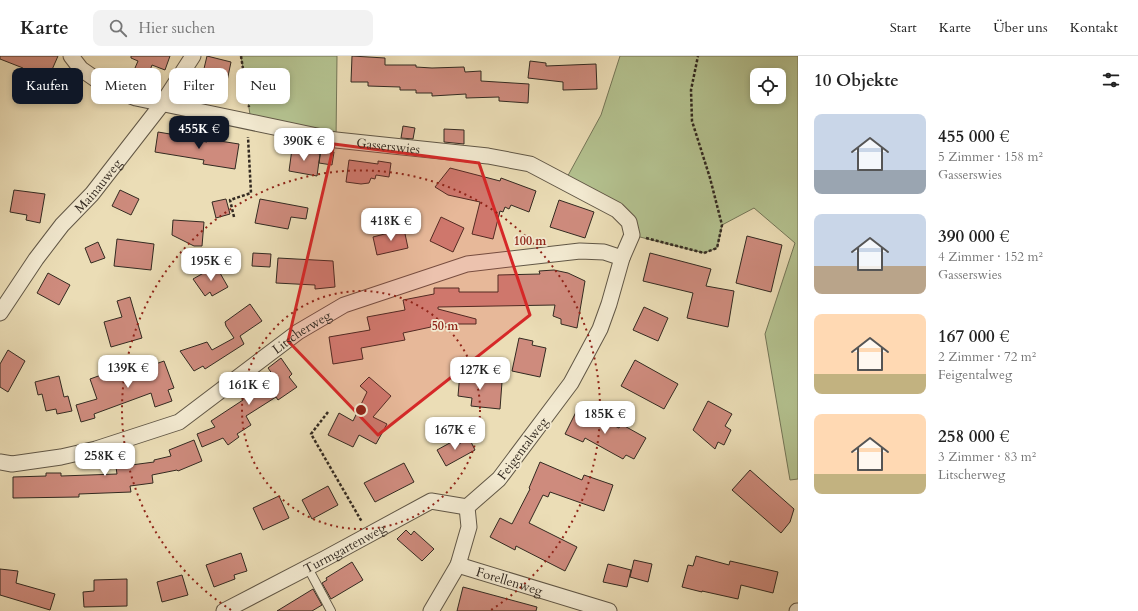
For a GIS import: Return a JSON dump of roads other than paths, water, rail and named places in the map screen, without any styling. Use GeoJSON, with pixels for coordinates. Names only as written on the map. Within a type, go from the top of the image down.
{"type":"FeatureCollection","features":[{"type":"Feature","properties":{"kind":"street","name":"Gasserswies"},"geometry":{"type":"LineString","coordinates":[[71,56],[81,69],[107,87],[136,98],[336,140],[488,156],[530,164],[618,210],[629,222],[632,235]]}},
{"type":"Feature","properties":{"kind":"street","name":"Mainauweg"},"geometry":{"type":"LineString","coordinates":[[0,313],[36,259],[62,225],[92,194],[162,104],[192,56]]}},
{"type":"Feature","properties":{"kind":"street","name":"Feigentalweg"},"geometry":{"type":"LineString","coordinates":[[467,507],[499,479],[571,383],[600,329],[622,258],[632,235]]}},
{"type":"Feature","properties":{"kind":"street","name":"Litscherweg"},"geometry":{"type":"LineString","coordinates":[[0,462],[12,464],[68,456],[96,449],[180,422],[298,332],[344,305],[467,264],[580,251],[604,252],[622,258]]}},
{"type":"Feature","properties":{"kind":"street","name":"Turmgartenweg"},"geometry":{"type":"LineString","coordinates":[[224,611],[308,568],[430,501],[467,507]]}},
{"type":"Feature","properties":{"kind":"street"},"geometry":{"type":"LineString","coordinates":[[431,611],[458,565],[469,527],[467,507]]}},
{"type":"Feature","properties":{"kind":"street","name":"Forellenweg"},"geometry":{"type":"LineString","coordinates":[[458,565],[608,611]]}},
{"type":"Feature","properties":{"kind":"lane"},"geometry":{"type":"LineString","coordinates":[[308,568],[331,611]]}}]}
